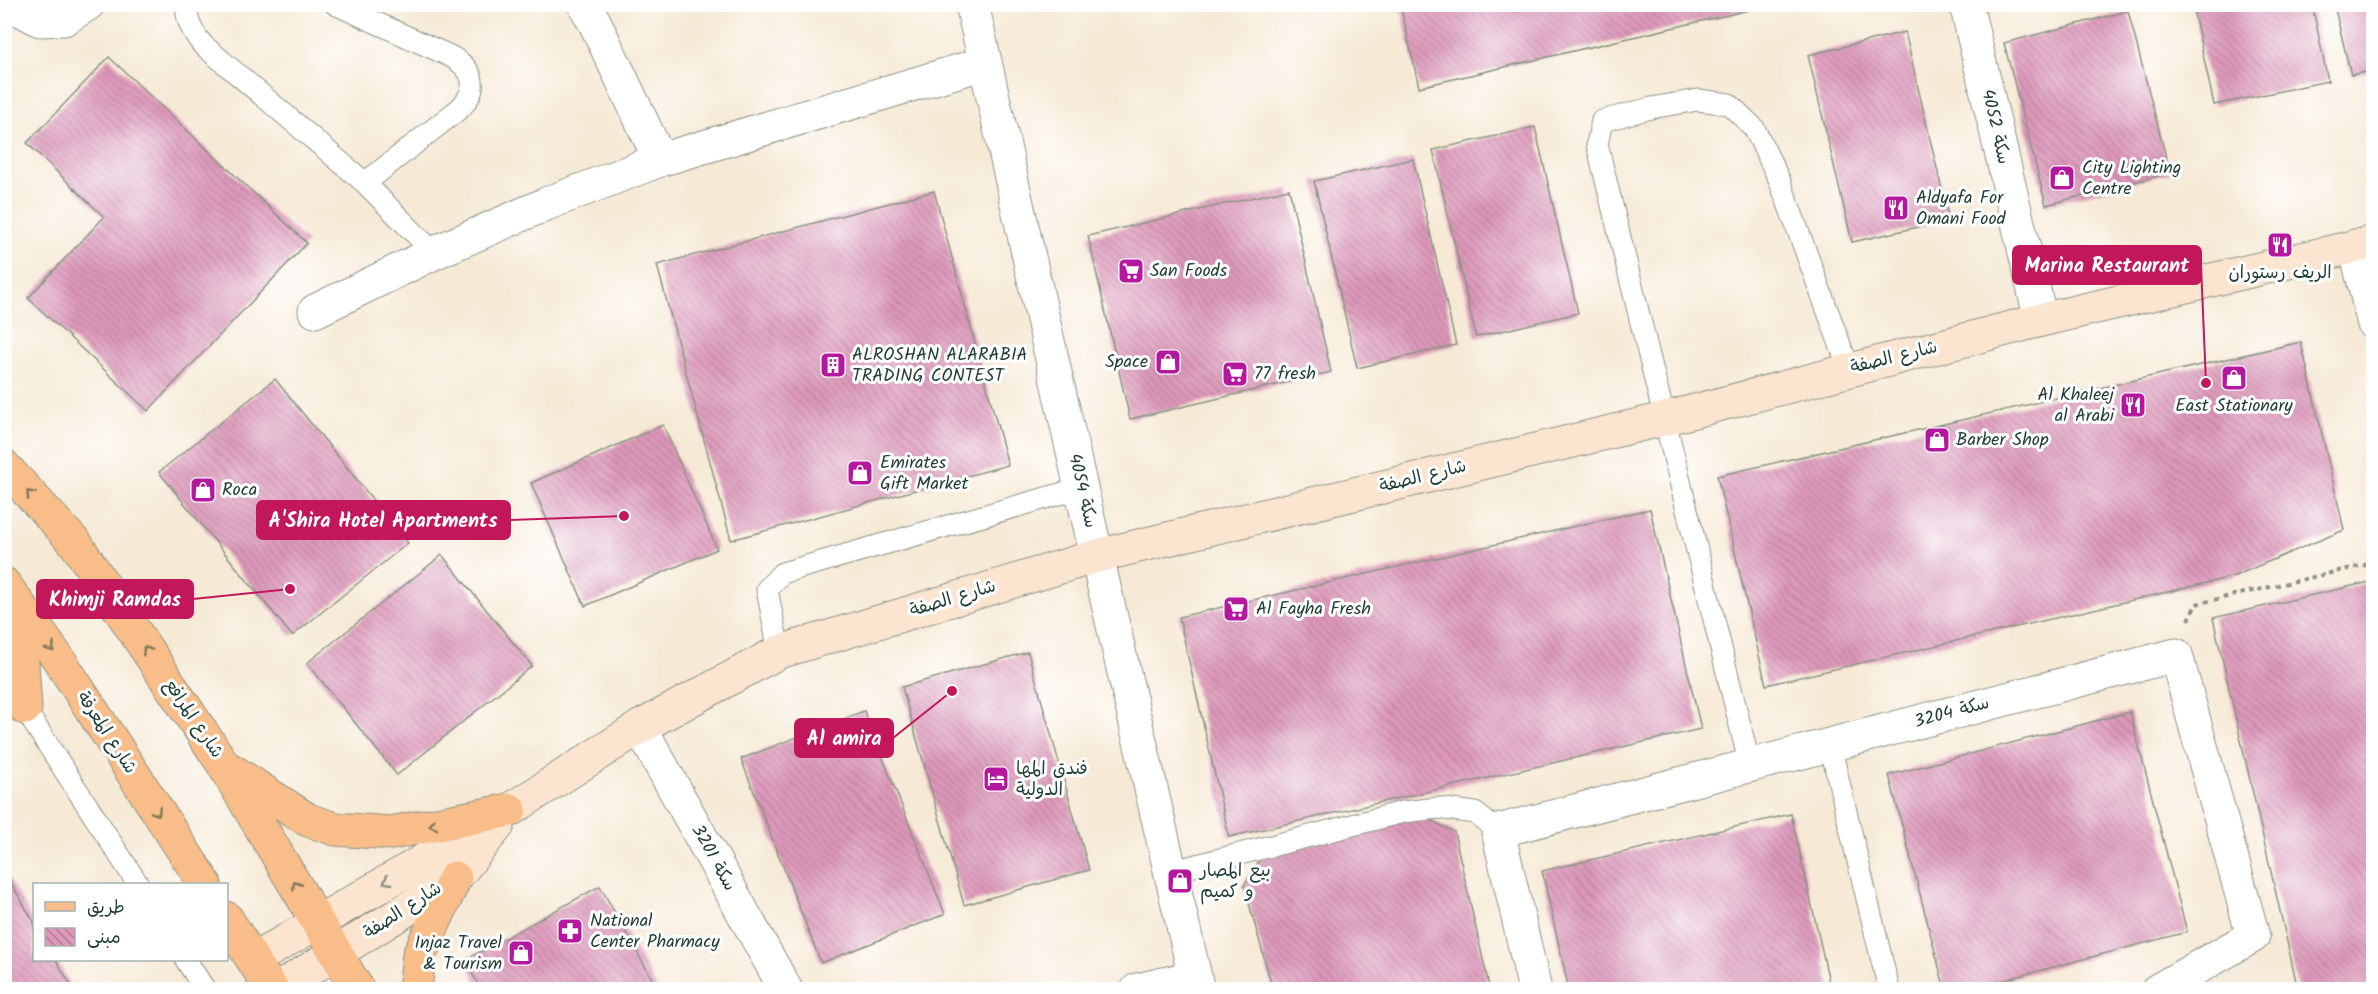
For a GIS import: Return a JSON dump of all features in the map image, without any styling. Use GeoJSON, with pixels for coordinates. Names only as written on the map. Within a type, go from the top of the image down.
{"type":"FeatureCollection","features":[{"type":"Feature","properties":{"kind":"main road","name":"شارع المرافع"},"geometry":{"type":"LineString","coordinates":[[4,466],[76,544],[223,765],[358,990]]}},
{"type":"Feature","properties":{"kind":"main road"},"geometry":{"type":"LineString","coordinates":[[11,593],[24,708]]}},
{"type":"Feature","properties":{"kind":"main road","name":"شارع المعرفة"},"geometry":{"type":"LineString","coordinates":[[11,593],[60,661],[204,883]]}},
{"type":"Feature","properties":{"kind":"main road"},"geometry":{"type":"LineString","coordinates":[[223,765],[308,820],[335,829],[391,833],[510,810]]}},
{"type":"Feature","properties":{"kind":"main road"},"geometry":{"type":"LineString","coordinates":[[415,990],[419,955],[455,878]]}},
{"type":"Feature","properties":{"kind":"main road"},"geometry":{"type":"LineString","coordinates":[[228,921],[274,990]]}},
{"type":"Feature","properties":{"kind":"street"},"geometry":{"type":"LineString","coordinates":[[15,7],[40,20],[64,19],[88,4]]}},
{"type":"Feature","properties":{"kind":"street"},"geometry":{"type":"LineString","coordinates":[[584,4],[660,160]]}},
{"type":"Feature","properties":{"kind":"street","name":"سكة 4054"},"geometry":{"type":"LineString","coordinates":[[972,4],[1196,983]]}},
{"type":"Feature","properties":{"kind":"street","name":"سكة 4052"},"geometry":{"type":"LineString","coordinates":[[1966,4],[2041,320]]}},
{"type":"Feature","properties":{"kind":"street"},"geometry":{"type":"LineString","coordinates":[[315,311],[434,253],[546,204],[660,160],[985,63]]}},
{"type":"Feature","properties":{"kind":"street"},"geometry":{"type":"LineString","coordinates":[[2364,244],[2373,324]]}},
{"type":"Feature","properties":{"kind":"street","name":"شارع الصفة"},"geometry":{"type":"LineString","coordinates":[[253,960],[510,810],[640,727],[779,652],[1097,556],[1664,419],[2041,320],[2364,244]]}},
{"type":"Feature","properties":{"kind":"street"},"geometry":{"type":"LineString","coordinates":[[2158,990],[2253,936],[2176,654]]}},
{"type":"Feature","properties":{"kind":"street","name":"سكة 3204"},"geometry":{"type":"LineString","coordinates":[[1498,831],[2176,654]]}},
{"type":"Feature","properties":{"kind":"street","name":"سكة 3201"},"geometry":{"type":"LineString","coordinates":[[640,727],[786,990]]}},
{"type":"Feature","properties":{"kind":"street","name":"شارع الصفة"},"geometry":{"type":"LineString","coordinates":[[274,990],[455,878],[510,810]]}},
{"type":"Feature","properties":{"kind":"street"},"geometry":{"type":"LineString","coordinates":[[1498,831],[1535,990]]}},
{"type":"Feature","properties":{"kind":"street"},"geometry":{"type":"LineString","coordinates":[[1137,990],[1196,983]]}},
{"type":"Feature","properties":{"kind":"lane"},"geometry":{"type":"LineString","coordinates":[[187,4],[186,12],[191,30],[202,44],[365,183],[434,253]]}},
{"type":"Feature","properties":{"kind":"lane"},"geometry":{"type":"LineString","coordinates":[[335,4],[463,63],[473,83],[466,103],[365,183]]}},
{"type":"Feature","properties":{"kind":"lane"},"geometry":{"type":"LineString","coordinates":[[1750,766],[1597,144],[1602,122],[1624,114],[1698,100],[1729,104],[1754,128],[1779,179],[1849,369]]}},
{"type":"Feature","properties":{"kind":"lane"},"geometry":{"type":"LineString","coordinates":[[779,652],[767,589],[782,573],[1081,488]]}},
{"type":"Feature","properties":{"kind":"lane"},"geometry":{"type":"LineString","coordinates":[[4,677],[137,883]]}},
{"type":"Feature","properties":{"kind":"lane"},"geometry":{"type":"LineString","coordinates":[[1830,745],[1889,990]]}},
{"type":"Feature","properties":{"kind":"lane"},"geometry":{"type":"LineString","coordinates":[[1170,872],[1414,811],[1438,808],[1475,813],[1498,831]]}},
{"type":"Feature","properties":{"kind":"lane"},"geometry":{"type":"LineString","coordinates":[[187,961],[206,990]]}},
{"type":"Feature","properties":{"kind":"path"},"geometry":{"type":"LineString","coordinates":[[2176,654],[2196,604],[2373,563]]}},
{"type":"Feature","properties":{"kind":"building"},"geometry":{"type":"Polygon","coordinates":[[[1400,4],[1769,4],[1770,5],[1419,87],[1400,4]]]}},
{"type":"Feature","properties":{"kind":"building"},"geometry":{"type":"Polygon","coordinates":[[[2192,4],[2312,4],[2328,81],[2214,105],[2192,4]]]}},
{"type":"Feature","properties":{"kind":"building"},"geometry":{"type":"Polygon","coordinates":[[[2334,5],[2374,5],[2374,70],[2351,75],[2334,5]]]}},
{"type":"Feature","properties":{"kind":"building"},"geometry":{"type":"Polygon","coordinates":[[[2128,11],[2170,173],[2046,205],[2004,43],[2128,11]]]}},
{"type":"Feature","properties":{"kind":"building"},"geometry":{"type":"Polygon","coordinates":[[[1905,32],[1949,220],[1852,242],[1808,55],[1905,32]]]}},
{"type":"Feature","properties":{"kind":"building"},"geometry":{"type":"Polygon","coordinates":[[[109,57],[307,243],[148,411],[28,298],[104,217],[27,143],[109,57]]]}},
{"type":"Feature","properties":{"kind":"building"},"geometry":{"type":"Polygon","coordinates":[[[1535,127],[1578,313],[1476,337],[1433,150],[1535,127]]]}},
{"type":"Feature","properties":{"kind":"building"},"geometry":{"type":"Polygon","coordinates":[[[1413,159],[1456,345],[1357,368],[1314,181],[1413,159]]]}},
{"type":"Feature","properties":{"kind":"building"},"geometry":{"type":"Polygon","coordinates":[[[1289,189],[1331,372],[1130,419],[1088,236],[1289,189]]]}},
{"type":"Feature","properties":{"kind":"building","name":"ALROSHAN ALARABIA TRADING CONTEST"},"geometry":{"type":"Polygon","coordinates":[[[934,191],[1008,465],[731,540],[657,265],[934,191]]]}},
{"type":"Feature","properties":{"kind":"building"},"geometry":{"type":"Polygon","coordinates":[[[2301,342],[2344,530],[2232,577],[1766,685],[1717,476],[2301,342]]]}},
{"type":"Feature","properties":{"kind":"building"},"geometry":{"type":"Polygon","coordinates":[[[275,379],[408,543],[292,636],[159,472],[275,379]]]}},
{"type":"Feature","properties":{"kind":"building"},"geometry":{"type":"Polygon","coordinates":[[[663,425],[717,549],[585,606],[531,483],[663,425]]]}},
{"type":"Feature","properties":{"kind":"building"},"geometry":{"type":"Polygon","coordinates":[[[1650,509],[1701,729],[1229,837],[1179,617],[1650,509]]]}},
{"type":"Feature","properties":{"kind":"building"},"geometry":{"type":"Polygon","coordinates":[[[442,555],[532,666],[397,775],[307,663],[442,555]]]}},
{"type":"Feature","properties":{"kind":"building"},"geometry":{"type":"Polygon","coordinates":[[[2374,581],[2374,990],[2298,990],[2213,618],[2374,581]]]}},
{"type":"Feature","properties":{"kind":"building","name":"فندق المها الدولية"},"geometry":{"type":"Polygon","coordinates":[[[1028,652],[1089,870],[964,905],[902,687],[1028,652]]]}},
{"type":"Feature","properties":{"kind":"building"},"geometry":{"type":"Polygon","coordinates":[[[864,711],[945,914],[821,963],[741,759],[864,711]]]}},
{"type":"Feature","properties":{"kind":"building"},"geometry":{"type":"Polygon","coordinates":[[[2130,712],[2187,932],[1966,990],[1945,990],[1889,775],[2130,712]]]}},
{"type":"Feature","properties":{"kind":"building"},"geometry":{"type":"Polygon","coordinates":[[[1417,813],[1454,832],[1490,990],[1273,990],[1244,885],[1261,858],[1417,813]]]}},
{"type":"Feature","properties":{"kind":"building"},"geometry":{"type":"Polygon","coordinates":[[[1791,814],[1831,990],[1569,990],[1542,871],[1791,814]]]}},
{"type":"Feature","properties":{"kind":"building"},"geometry":{"type":"Polygon","coordinates":[[[4,871],[33,920],[33,961],[57,961],[74,990],[4,990],[4,871]]]}},
{"type":"Feature","properties":{"kind":"building"},"geometry":{"type":"Polygon","coordinates":[[[600,886],[658,990],[481,990],[465,960],[600,886]]]}},
{"type":"Feature","properties":{"kind":"place","name":"City Lighting Centre"},"geometry":{"type":"Point","coordinates":[2062,178]}},
{"type":"Feature","properties":{"kind":"place","name":"Aldyafa For Omani Food"},"geometry":{"type":"Point","coordinates":[1896,208]}},
{"type":"Feature","properties":{"kind":"place","name":"الریف رستوران"},"geometry":{"type":"Point","coordinates":[2280,245]}},
{"type":"Feature","properties":{"kind":"place","name":"San Foods"},"geometry":{"type":"Point","coordinates":[1131,271]}},
{"type":"Feature","properties":{"kind":"place","name":"Space"},"geometry":{"type":"Point","coordinates":[1168,362]}},
{"type":"Feature","properties":{"kind":"place","name":"ALROSHAN ALARABIA TRADING CONTEST"},"geometry":{"type":"Point","coordinates":[833,365]}},
{"type":"Feature","properties":{"kind":"place","name":"77 fresh"},"geometry":{"type":"Point","coordinates":[1235,374]}},
{"type":"Feature","properties":{"kind":"place","name":"East Stationary"},"geometry":{"type":"Point","coordinates":[2234,378]}},
{"type":"Feature","properties":{"kind":"place","name":"Marina Restaurant"},"geometry":{"type":"Point","coordinates":[2206,383]}},
{"type":"Feature","properties":{"kind":"place","name":"Al Khaleej al Arabi"},"geometry":{"type":"Point","coordinates":[2133,405]}},
{"type":"Feature","properties":{"kind":"place","name":"Barber Shop"},"geometry":{"type":"Point","coordinates":[1937,440]}},
{"type":"Feature","properties":{"kind":"place","name":"Emirates Gift Market"},"geometry":{"type":"Point","coordinates":[860,473]}},
{"type":"Feature","properties":{"kind":"place","name":"Roca"},"geometry":{"type":"Point","coordinates":[203,490]}},
{"type":"Feature","properties":{"kind":"place","name":"A'Shira Hotel Apartments"},"geometry":{"type":"Point","coordinates":[624,516]}},
{"type":"Feature","properties":{"kind":"place","name":"Khimji Ramdas"},"geometry":{"type":"Point","coordinates":[290,589]}},
{"type":"Feature","properties":{"kind":"place","name":"Al Fayha Fresh"},"geometry":{"type":"Point","coordinates":[1236,609]}},
{"type":"Feature","properties":{"kind":"place","name":"Al amira"},"geometry":{"type":"Point","coordinates":[952,691]}},
{"type":"Feature","properties":{"kind":"place","name":"فندق المها الدولية"},"geometry":{"type":"Point","coordinates":[996,779]}},
{"type":"Feature","properties":{"kind":"place","name":"بيع المصار و كميم"},"geometry":{"type":"Point","coordinates":[1180,881]}},
{"type":"Feature","properties":{"kind":"place","name":"National Center Pharmacy"},"geometry":{"type":"Point","coordinates":[570,931]}},
{"type":"Feature","properties":{"kind":"place","name":"Injaz Travel & Tourism"},"geometry":{"type":"Point","coordinates":[521,953]}}]}
